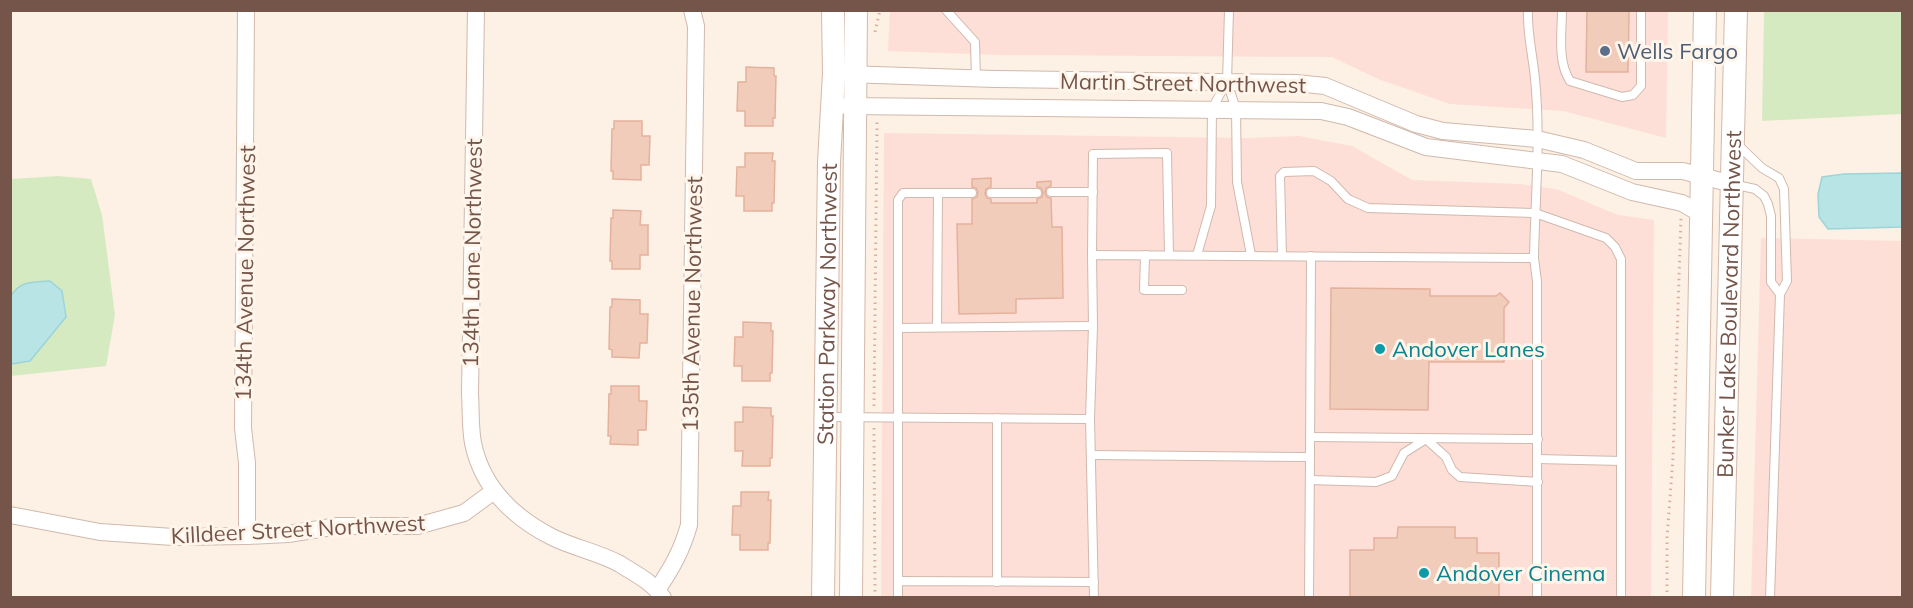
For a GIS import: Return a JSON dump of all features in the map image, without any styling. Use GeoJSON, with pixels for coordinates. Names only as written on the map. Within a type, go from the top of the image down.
{"type":"FeatureCollection","features":[{"type":"Feature","properties":{"kind":"main road","name":"Station Parkway Northwest"},"geometry":{"type":"LineString","coordinates":[[833,10],[844,74],[854,106],[851,597]]}},
{"type":"Feature","properties":{"kind":"main road","name":"Station Parkway Northwest"},"geometry":{"type":"LineString","coordinates":[[844,74],[856,10]]}},
{"type":"Feature","properties":{"kind":"main road","name":"Bunker Lake Boulevard Northwest"},"geometry":{"type":"LineString","coordinates":[[1694,597],[1691,215],[1701,177],[1705,10]]}},
{"type":"Feature","properties":{"kind":"main road","name":"Bunker Lake Boulevard Northwest"},"geometry":{"type":"LineString","coordinates":[[1722,597],[1736,10]]}},
{"type":"Feature","properties":{"kind":"main road","name":"Station Parkway Northwest"},"geometry":{"type":"LineString","coordinates":[[823,597],[829,162],[854,106]]}},
{"type":"Feature","properties":{"kind":"street","name":"134th Avenue Northwest"},"geometry":{"type":"LineString","coordinates":[[246,10],[243,428],[247,463],[247,536]]}},
{"type":"Feature","properties":{"kind":"street","name":"134th Lane Northwest"},"geometry":{"type":"LineString","coordinates":[[476,10],[470,393],[473,443],[486,481],[494,491]]}},
{"type":"Feature","properties":{"kind":"street","name":"135th Avenue Northwest"},"geometry":{"type":"LineString","coordinates":[[660,594],[683,547],[689,525],[696,26],[692,10]]}},
{"type":"Feature","properties":{"kind":"street","name":"Martin Street Northwest"},"geometry":{"type":"LineString","coordinates":[[844,74],[976,79],[1296,83],[1326,86],[1416,124],[1443,131],[1537,139],[1584,150],[1636,171],[1683,171],[1732,184]]}},
{"type":"Feature","properties":{"kind":"street","name":"Martin Street Northwest"},"geometry":{"type":"LineString","coordinates":[[854,106],[1321,111],[1348,117],[1426,147],[1562,164],[1632,192],[1682,203],[1691,215]]}},
{"type":"Feature","properties":{"kind":"street","name":"Killdeer Street Northwest"},"geometry":{"type":"LineString","coordinates":[[10,515],[100,532],[173,537],[288,534],[338,526],[417,526],[464,513],[494,491]]}},
{"type":"Feature","properties":{"kind":"street"},"geometry":{"type":"LineString","coordinates":[[494,491],[504,505],[525,520],[553,537],[604,555],[641,577],[660,594]]}},
{"type":"Feature","properties":{"kind":"lane"},"geometry":{"type":"LineString","coordinates":[[946,10],[975,42],[976,79]]}},
{"type":"Feature","properties":{"kind":"lane"},"geometry":{"type":"LineString","coordinates":[[1229,10],[1227,82],[1236,109],[1237,182],[1251,255]]}},
{"type":"Feature","properties":{"kind":"lane"},"geometry":{"type":"LineString","coordinates":[[1528,10],[1527,26],[1536,79],[1537,139],[1534,258],[1537,281],[1537,597]]}},
{"type":"Feature","properties":{"kind":"lane"},"geometry":{"type":"LineString","coordinates":[[1562,10],[1562,61],[1570,81],[1622,97],[1633,95],[1641,86],[1641,10]]}},
{"type":"Feature","properties":{"kind":"lane"},"geometry":{"type":"LineString","coordinates":[[1197,255],[1210,206],[1212,109],[1227,82]]}},
{"type":"Feature","properties":{"kind":"lane"},"geometry":{"type":"LineString","coordinates":[[1734,141],[1762,168],[1779,178],[1784,189],[1787,281],[1780,294],[1770,597]]}},
{"type":"Feature","properties":{"kind":"lane"},"geometry":{"type":"LineString","coordinates":[[1094,597],[1089,419],[1093,326],[1093,154],[1167,153],[1169,255]]}},
{"type":"Feature","properties":{"kind":"lane"},"geometry":{"type":"LineString","coordinates":[[1282,256],[1280,176],[1284,172],[1314,171],[1331,181],[1348,199],[1368,208],[1535,213],[1606,238],[1615,247],[1621,259],[1621,597]]}},
{"type":"Feature","properties":{"kind":"lane"},"geometry":{"type":"LineString","coordinates":[[1732,184],[1755,189],[1764,196],[1768,204],[1771,282],[1780,294]]}},
{"type":"Feature","properties":{"kind":"lane"},"geometry":{"type":"LineString","coordinates":[[1051,192],[1093,192]]}},
{"type":"Feature","properties":{"kind":"lane"},"geometry":{"type":"LineString","coordinates":[[898,597],[898,200],[903,193],[972,193]]}},
{"type":"Feature","properties":{"kind":"lane"},"geometry":{"type":"LineString","coordinates":[[938,193],[938,327]]}},
{"type":"Feature","properties":{"kind":"lane"},"geometry":{"type":"LineString","coordinates":[[991,193],[1037,193]]}},
{"type":"Feature","properties":{"kind":"lane"},"geometry":{"type":"LineString","coordinates":[[1092,255],[1534,258]]}},
{"type":"Feature","properties":{"kind":"lane"},"geometry":{"type":"LineString","coordinates":[[1144,255],[1144,290],[1182,290]]}},
{"type":"Feature","properties":{"kind":"lane"},"geometry":{"type":"LineString","coordinates":[[1309,597],[1311,256]]}},
{"type":"Feature","properties":{"kind":"lane"},"geometry":{"type":"LineString","coordinates":[[898,328],[1093,326]]}},
{"type":"Feature","properties":{"kind":"lane"},"geometry":{"type":"LineString","coordinates":[[826,417],[1089,419]]}},
{"type":"Feature","properties":{"kind":"lane"},"geometry":{"type":"LineString","coordinates":[[997,418],[997,582]]}},
{"type":"Feature","properties":{"kind":"lane"},"geometry":{"type":"LineString","coordinates":[[1310,437],[1538,439]]}},
{"type":"Feature","properties":{"kind":"lane"},"geometry":{"type":"LineString","coordinates":[[1310,480],[1376,482],[1392,476],[1404,453],[1426,439]]}},
{"type":"Feature","properties":{"kind":"lane"},"geometry":{"type":"LineString","coordinates":[[1426,439],[1446,457],[1452,470],[1460,477],[1538,482]]}},
{"type":"Feature","properties":{"kind":"lane"},"geometry":{"type":"LineString","coordinates":[[1091,455],[1310,457]]}},
{"type":"Feature","properties":{"kind":"lane"},"geometry":{"type":"LineString","coordinates":[[1537,459],[1621,461]]}},
{"type":"Feature","properties":{"kind":"lane"},"geometry":{"type":"LineString","coordinates":[[898,581],[1094,582]]}},
{"type":"Feature","properties":{"kind":"path"},"geometry":{"type":"LineString","coordinates":[[874,35],[880,10]]}},
{"type":"Feature","properties":{"kind":"path"},"geometry":{"type":"LineString","coordinates":[[854,106],[878,153],[875,597]]}},
{"type":"Feature","properties":{"kind":"path"},"geometry":{"type":"LineString","coordinates":[[1667,597],[1673,458],[1691,215]]}},
{"type":"Feature","properties":{"kind":"shaded area"},"geometry":{"type":"Polygon","coordinates":[[[890,11],[1668,11],[1666,138],[1563,111],[1450,104],[1378,79],[1332,57],[997,55],[888,51],[890,11]]]}},
{"type":"Feature","properties":{"kind":"shaded area"},"geometry":{"type":"Polygon","coordinates":[[[884,133],[1247,138],[1299,136],[1352,146],[1412,180],[1520,184],[1556,189],[1618,215],[1654,220],[1651,597],[881,598],[884,133]]]}},
{"type":"Feature","properties":{"kind":"shaded area"},"geometry":{"type":"Polygon","coordinates":[[[1761,238],[1902,241],[1902,597],[1751,598],[1761,238]]]}},
{"type":"Feature","properties":{"kind":"green space"},"geometry":{"type":"Polygon","coordinates":[[[1764,11],[1902,11],[1902,114],[1762,121],[1764,11]]]}},
{"type":"Feature","properties":{"kind":"green space"},"geometry":{"type":"Polygon","coordinates":[[[58,176],[91,179],[102,215],[115,315],[106,366],[11,376],[11,179],[58,176]]]}},
{"type":"Feature","properties":{"kind":"water"},"geometry":{"type":"Polygon","coordinates":[[[1902,173],[1902,227],[1828,229],[1819,217],[1818,194],[1822,177],[1844,174],[1902,173]]]}},
{"type":"Feature","properties":{"kind":"water"},"geometry":{"type":"Polygon","coordinates":[[[50,281],[62,291],[66,317],[30,361],[11,364],[11,296],[18,287],[23,285],[50,281]]]}},
{"type":"Feature","properties":{"kind":"building"},"geometry":{"type":"Polygon","coordinates":[[[1587,10],[1629,10],[1628,72],[1586,72],[1587,10]]]}},
{"type":"Feature","properties":{"kind":"building"},"geometry":{"type":"Polygon","coordinates":[[[746,67],[774,68],[774,76],[776,76],[773,126],[745,126],[745,111],[737,111],[738,82],[746,82],[746,67]]]}},
{"type":"Feature","properties":{"kind":"building"},"geometry":{"type":"Polygon","coordinates":[[[614,121],[642,121],[642,136],[650,136],[649,165],[641,165],[641,180],[613,179],[613,171],[611,171],[614,121]]]}},
{"type":"Feature","properties":{"kind":"building"},"geometry":{"type":"Polygon","coordinates":[[[745,153],[773,153],[772,161],[775,161],[772,211],[744,211],[744,196],[736,196],[737,167],[745,167],[745,153]]]}},
{"type":"Feature","properties":{"kind":"building"},"geometry":{"type":"Polygon","coordinates":[[[991,178],[991,187],[986,189],[985,194],[991,199],[991,203],[1037,203],[1037,199],[1042,197],[1043,192],[1037,187],[1037,182],[1051,181],[1051,186],[1046,188],[1045,193],[1051,198],[1052,227],[1062,227],[1063,298],[1016,299],[1016,313],[959,314],[957,224],[972,224],[972,199],[977,197],[978,192],[972,187],[972,179],[991,178]]]}},
{"type":"Feature","properties":{"kind":"building"},"geometry":{"type":"Polygon","coordinates":[[[613,210],[641,211],[640,225],[648,225],[648,255],[640,255],[640,269],[612,269],[612,261],[610,261],[613,210]]]}},
{"type":"Feature","properties":{"kind":"building","name":"Andover Lanes"},"geometry":{"type":"Polygon","coordinates":[[[1331,288],[1430,289],[1430,296],[1496,296],[1500,293],[1509,302],[1504,308],[1504,362],[1429,362],[1428,410],[1330,409],[1331,288]]]}},
{"type":"Feature","properties":{"kind":"building"},"geometry":{"type":"Polygon","coordinates":[[[612,299],[640,300],[640,314],[648,314],[647,343],[640,343],[639,358],[612,357],[612,350],[609,349],[612,299]]]}},
{"type":"Feature","properties":{"kind":"building"},"geometry":{"type":"Polygon","coordinates":[[[743,322],[771,323],[771,331],[773,331],[770,381],[742,381],[742,366],[734,366],[735,337],[743,337],[743,322]]]}},
{"type":"Feature","properties":{"kind":"building"},"geometry":{"type":"Polygon","coordinates":[[[611,386],[639,386],[639,401],[647,401],[646,430],[638,430],[638,445],[610,444],[611,436],[608,436],[611,386]]]}},
{"type":"Feature","properties":{"kind":"building"},"geometry":{"type":"Polygon","coordinates":[[[743,407],[771,408],[771,416],[773,416],[770,466],[742,466],[743,451],[735,451],[735,422],[743,422],[743,407]]]}},
{"type":"Feature","properties":{"kind":"building"},"geometry":{"type":"Polygon","coordinates":[[[741,492],[769,492],[768,500],[771,500],[768,550],[740,550],[740,535],[732,535],[733,506],[741,506],[741,492]]]}},
{"type":"Feature","properties":{"kind":"building","name":"Andover Cinema"},"geometry":{"type":"Polygon","coordinates":[[[1398,527],[1455,527],[1455,538],[1477,538],[1477,553],[1499,553],[1499,597],[1350,597],[1350,550],[1374,550],[1374,538],[1397,538],[1398,527]]]}},
{"type":"Feature","properties":{"kind":"place","name":"Wells Fargo"},"geometry":{"type":"Point","coordinates":[1605,51]}},
{"type":"Feature","properties":{"kind":"place","name":"Andover Lanes"},"geometry":{"type":"Point","coordinates":[1380,349]}},
{"type":"Feature","properties":{"kind":"place","name":"Andover Cinema"},"geometry":{"type":"Point","coordinates":[1424,573]}}]}
